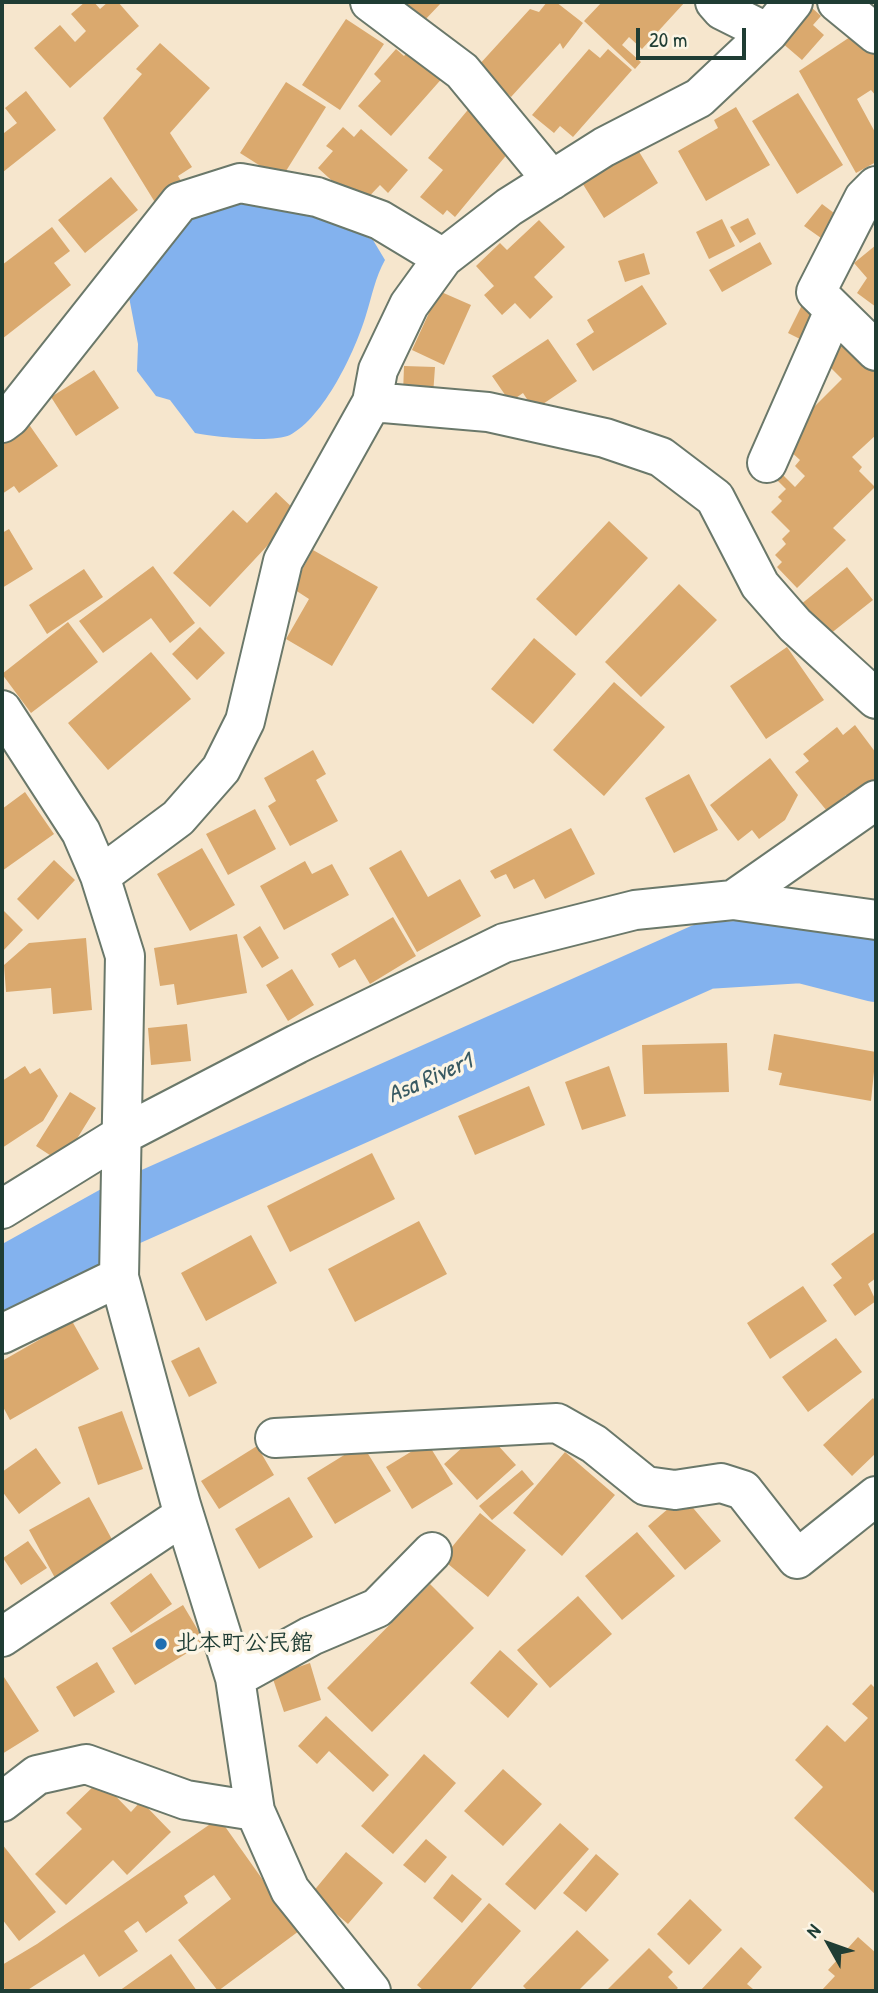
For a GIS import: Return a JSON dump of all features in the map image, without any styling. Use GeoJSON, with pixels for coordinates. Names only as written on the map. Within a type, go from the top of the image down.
{"type":"FeatureCollection","features":[{"type":"Feature","properties":{"kind":"street"},"geometry":{"type":"LineString","coordinates":[[370,2],[462,71],[552,180]]}},
{"type":"Feature","properties":{"kind":"street"},"geometry":{"type":"LineString","coordinates":[[715,2],[722,10],[768,33]]}},
{"type":"Feature","properties":{"kind":"street"},"geometry":{"type":"LineString","coordinates":[[100,876],[178,818],[221,769],[245,721],[282,561],[372,401],[378,370],[409,305],[443,258],[509,207],[604,147],[699,98],[768,33],[793,2]]}},
{"type":"Feature","properties":{"kind":"street"},"geometry":{"type":"LineString","coordinates":[[837,2],[876,34]]}},
{"type":"Feature","properties":{"kind":"street"},"geometry":{"type":"LineString","coordinates":[[2,423],[10,417],[180,202],[240,183],[317,197],[380,220],[443,258]]}},
{"type":"Feature","properties":{"kind":"street"},"geometry":{"type":"LineString","coordinates":[[876,186],[864,198],[816,292],[876,351]]}},
{"type":"Feature","properties":{"kind":"street"},"geometry":{"type":"LineString","coordinates":[[767,463],[834,311]]}},
{"type":"Feature","properties":{"kind":"street"},"geometry":{"type":"LineString","coordinates":[[372,401],[488,412],[606,438],[661,457],[715,498],[760,585],[795,625],[876,699]]}},
{"type":"Feature","properties":{"kind":"street"},"geometry":{"type":"LineString","coordinates":[[2,710],[81,832],[100,876],[125,956],[120,1269],[184,1515],[235,1678],[255,1811],[290,1890],[371,1991]]}},
{"type":"Feature","properties":{"kind":"street"},"geometry":{"type":"LineString","coordinates":[[733,900],[876,800]]}},
{"type":"Feature","properties":{"kind":"street"},"geometry":{"type":"LineString","coordinates":[[2,1209],[120,1146],[297,1044],[504,943],[635,910],[733,900],[876,920]]}},
{"type":"Feature","properties":{"kind":"street"},"geometry":{"type":"LineString","coordinates":[[2,1334],[120,1269]]}},
{"type":"Feature","properties":{"kind":"street"},"geometry":{"type":"LineString","coordinates":[[275,1438],[557,1423],[594,1444],[646,1486],[674,1490],[721,1483],[743,1490],[797,1559],[876,1496]]}},
{"type":"Feature","properties":{"kind":"street"},"geometry":{"type":"LineString","coordinates":[[2,1637],[184,1515]]}},
{"type":"Feature","properties":{"kind":"street"},"geometry":{"type":"LineString","coordinates":[[235,1678],[311,1636],[377,1608],[432,1552]]}},
{"type":"Feature","properties":{"kind":"street"},"geometry":{"type":"LineString","coordinates":[[2,1802],[37,1775],[86,1764],[186,1800],[255,1811]]}},
{"type":"Feature","properties":{"kind":"water"},"geometry":{"type":"Polygon","coordinates":[[[261,200],[325,217],[373,240],[385,260],[361,330],[346,364],[326,399],[303,426],[290,435],[271,439],[229,438],[195,433],[170,400],[156,396],[137,371],[138,344],[129,297],[185,219],[219,207],[261,200]]]}},
{"type":"Feature","properties":{"kind":"building"},"geometry":{"type":"Polygon","coordinates":[[[85,2],[94,2],[100,9],[108,2],[118,2],[139,26],[70,88],[34,48],[60,25],[75,42],[86,31],[71,14],[85,2]]]}},
{"type":"Feature","properties":{"kind":"building"},"geometry":{"type":"Polygon","coordinates":[[[401,2],[442,2],[423,22],[401,2]]]}},
{"type":"Feature","properties":{"kind":"building"},"geometry":{"type":"Polygon","coordinates":[[[547,2],[556,2],[583,23],[563,49],[560,43],[511,97],[478,66],[530,9],[539,12],[547,2]]]}},
{"type":"Feature","properties":{"kind":"building"},"geometry":{"type":"Polygon","coordinates":[[[602,2],[685,2],[642,49],[629,37],[622,45],[641,62],[635,69],[584,21],[602,2]]]}},
{"type":"Feature","properties":{"kind":"building"},"geometry":{"type":"Polygon","coordinates":[[[811,7],[821,16],[813,25],[824,35],[802,60],[774,36],[811,7]]]}},
{"type":"Feature","properties":{"kind":"building"},"geometry":{"type":"Polygon","coordinates":[[[346,19],[384,44],[340,110],[302,85],[346,19]]]}},
{"type":"Feature","properties":{"kind":"building"},"geometry":{"type":"Polygon","coordinates":[[[853,35],[876,54],[876,96],[871,90],[857,99],[876,134],[876,162],[856,173],[799,71],[853,35]]]}},
{"type":"Feature","properties":{"kind":"building"},"geometry":{"type":"Polygon","coordinates":[[[160,43],[210,88],[170,133],[192,167],[178,176],[185,187],[156,204],[103,118],[142,74],[136,69],[160,43]]]}},
{"type":"Feature","properties":{"kind":"building"},"geometry":{"type":"Polygon","coordinates":[[[413,46],[445,75],[391,136],[358,106],[381,81],[374,74],[396,49],[404,56],[413,46]]]}},
{"type":"Feature","properties":{"kind":"building"},"geometry":{"type":"Polygon","coordinates":[[[589,49],[600,58],[608,49],[632,70],[573,137],[560,126],[554,133],[532,115],[589,49]]]}},
{"type":"Feature","properties":{"kind":"building"},"geometry":{"type":"Polygon","coordinates":[[[286,82],[326,107],[281,179],[240,153],[286,82]]]}},
{"type":"Feature","properties":{"kind":"building"},"geometry":{"type":"Polygon","coordinates":[[[26,91],[56,130],[3,172],[2,129],[4,133],[17,123],[5,108],[26,91]]]}},
{"type":"Feature","properties":{"kind":"building"},"geometry":{"type":"Polygon","coordinates":[[[798,93],[843,165],[797,194],[752,121],[798,93]]]}},
{"type":"Feature","properties":{"kind":"building"},"geometry":{"type":"Polygon","coordinates":[[[476,100],[514,146],[455,217],[447,210],[443,215],[420,197],[443,170],[428,158],[476,100]]]}},
{"type":"Feature","properties":{"kind":"building"},"geometry":{"type":"Polygon","coordinates":[[[736,107],[770,165],[706,201],[678,151],[718,128],[714,120],[736,107]]]}},
{"type":"Feature","properties":{"kind":"building"},"geometry":{"type":"Polygon","coordinates":[[[343,127],[354,137],[361,129],[408,170],[388,193],[380,185],[360,206],[318,168],[333,151],[326,146],[343,127]]]}},
{"type":"Feature","properties":{"kind":"building"},"geometry":{"type":"Polygon","coordinates":[[[638,150],[658,183],[604,218],[576,173],[638,150]]]}},
{"type":"Feature","properties":{"kind":"building"},"geometry":{"type":"Polygon","coordinates":[[[111,177],[138,210],[85,253],[58,220],[111,177]]]}},
{"type":"Feature","properties":{"kind":"building"},"geometry":{"type":"Polygon","coordinates":[[[822,204],[838,216],[821,238],[804,226],[822,204]]]}},
{"type":"Feature","properties":{"kind":"building"},"geometry":{"type":"Polygon","coordinates":[[[748,218],[756,234],[740,243],[730,227],[748,218]]]}},
{"type":"Feature","properties":{"kind":"building"},"geometry":{"type":"Polygon","coordinates":[[[722,219],[735,246],[709,259],[696,232],[722,219]]]}},
{"type":"Feature","properties":{"kind":"building"},"geometry":{"type":"Polygon","coordinates":[[[539,220],[565,247],[534,277],[553,297],[530,319],[515,303],[502,315],[484,295],[494,286],[476,266],[500,243],[507,250],[539,220]]]}},
{"type":"Feature","properties":{"kind":"building"},"geometry":{"type":"Polygon","coordinates":[[[52,227],[70,251],[54,263],[71,285],[2,339],[2,265],[52,227]]]}},
{"type":"Feature","properties":{"kind":"building"},"geometry":{"type":"Polygon","coordinates":[[[760,242],[772,264],[722,292],[709,270],[760,242]]]}},
{"type":"Feature","properties":{"kind":"building"},"geometry":{"type":"Polygon","coordinates":[[[876,245],[876,307],[857,293],[867,278],[854,263],[876,245]]]}},
{"type":"Feature","properties":{"kind":"building"},"geometry":{"type":"Polygon","coordinates":[[[644,253],[650,274],[625,282],[618,261],[644,253]]]}},
{"type":"Feature","properties":{"kind":"building"},"geometry":{"type":"Polygon","coordinates":[[[642,285],[667,324],[593,371],[576,344],[594,332],[587,320],[642,285]]]}},
{"type":"Feature","properties":{"kind":"building"},"geometry":{"type":"Polygon","coordinates":[[[439,291],[471,305],[444,365],[412,350],[439,291]]]}},
{"type":"Feature","properties":{"kind":"building"},"geometry":{"type":"Polygon","coordinates":[[[805,299],[823,307],[806,342],[788,333],[805,299]]]}},
{"type":"Feature","properties":{"kind":"building"},"geometry":{"type":"Polygon","coordinates":[[[842,335],[876,371],[876,435],[852,457],[862,467],[859,471],[875,487],[833,528],[846,540],[797,588],[777,567],[782,562],[775,555],[786,544],[782,539],[790,531],[771,512],[782,501],[778,497],[786,489],[775,478],[780,472],[795,487],[805,476],[795,466],[800,460],[789,450],[809,412],[842,379],[829,366],[842,335]]]}},
{"type":"Feature","properties":{"kind":"building"},"geometry":{"type":"Polygon","coordinates":[[[548,339],[577,381],[534,410],[523,393],[510,402],[492,376],[548,339]]]}},
{"type":"Feature","properties":{"kind":"building"},"geometry":{"type":"Polygon","coordinates":[[[404,366],[435,367],[433,395],[403,394],[404,366]]]}},
{"type":"Feature","properties":{"kind":"building"},"geometry":{"type":"Polygon","coordinates":[[[94,370],[119,408],[76,436],[51,397],[94,370]]]}},
{"type":"Feature","properties":{"kind":"building"},"geometry":{"type":"Polygon","coordinates":[[[28,423],[58,466],[19,493],[14,486],[2,494],[2,441],[28,423]]]}},
{"type":"Feature","properties":{"kind":"building"},"geometry":{"type":"Polygon","coordinates":[[[276,492],[298,513],[210,607],[173,573],[233,510],[247,523],[276,492]]]}},
{"type":"Feature","properties":{"kind":"building"},"geometry":{"type":"Polygon","coordinates":[[[609,521],[648,558],[576,636],[536,599],[609,521]]]}},
{"type":"Feature","properties":{"kind":"building"},"geometry":{"type":"Polygon","coordinates":[[[9,529],[33,569],[2,588],[2,533],[9,529]]]}},
{"type":"Feature","properties":{"kind":"building"},"geometry":{"type":"Polygon","coordinates":[[[313,550],[378,587],[332,666],[286,639],[309,599],[292,588],[313,550]]]}},
{"type":"Feature","properties":{"kind":"building"},"geometry":{"type":"Polygon","coordinates":[[[153,566],[195,623],[170,643],[151,618],[103,653],[79,621],[153,566]]]}},
{"type":"Feature","properties":{"kind":"building"},"geometry":{"type":"Polygon","coordinates":[[[847,567],[873,600],[825,638],[800,605],[847,567]]]}},
{"type":"Feature","properties":{"kind":"building"},"geometry":{"type":"Polygon","coordinates":[[[84,569],[103,597],[47,634],[29,605],[84,569]]]}},
{"type":"Feature","properties":{"kind":"building"},"geometry":{"type":"Polygon","coordinates":[[[679,584],[717,620],[641,697],[605,662],[679,584]]]}},
{"type":"Feature","properties":{"kind":"building"},"geometry":{"type":"Polygon","coordinates":[[[68,622],[98,662],[31,713],[2,674],[68,622]]]}},
{"type":"Feature","properties":{"kind":"building"},"geometry":{"type":"Polygon","coordinates":[[[200,627],[225,653],[197,680],[172,654],[200,627]]]}},
{"type":"Feature","properties":{"kind":"building"},"geometry":{"type":"Polygon","coordinates":[[[534,638],[576,674],[533,724],[491,689],[534,638]]]}},
{"type":"Feature","properties":{"kind":"building"},"geometry":{"type":"Polygon","coordinates":[[[787,647],[824,700],[766,739],[730,686],[787,647]]]}},
{"type":"Feature","properties":{"kind":"building"},"geometry":{"type":"Polygon","coordinates":[[[151,652],[191,699],[108,770],[68,723],[151,652]]]}},
{"type":"Feature","properties":{"kind":"building"},"geometry":{"type":"Polygon","coordinates":[[[614,682],[665,727],[604,796],[553,750],[614,682]]]}},
{"type":"Feature","properties":{"kind":"building"},"geometry":{"type":"Polygon","coordinates":[[[855,725],[876,753],[876,780],[851,800],[846,795],[827,811],[795,772],[809,761],[803,754],[837,727],[843,735],[855,725]]]}},
{"type":"Feature","properties":{"kind":"building"},"geometry":{"type":"Polygon","coordinates":[[[313,750],[326,774],[316,780],[338,821],[290,846],[268,806],[276,801],[264,778],[313,750]]]}},
{"type":"Feature","properties":{"kind":"building"},"geometry":{"type":"Polygon","coordinates":[[[770,758],[798,795],[785,820],[759,839],[752,830],[738,841],[710,805],[770,758]]]}},
{"type":"Feature","properties":{"kind":"building"},"geometry":{"type":"Polygon","coordinates":[[[689,774],[718,830],[674,853],[645,798],[689,774]]]}},
{"type":"Feature","properties":{"kind":"building"},"geometry":{"type":"Polygon","coordinates":[[[25,792],[54,834],[2,871],[2,809],[25,792]]]}},
{"type":"Feature","properties":{"kind":"building"},"geometry":{"type":"Polygon","coordinates":[[[255,809],[276,849],[228,875],[206,834],[255,809]]]}},
{"type":"Feature","properties":{"kind":"building"},"geometry":{"type":"Polygon","coordinates":[[[571,828],[595,874],[545,899],[534,879],[514,889],[506,874],[495,879],[490,871],[571,828]]]}},
{"type":"Feature","properties":{"kind":"building"},"geometry":{"type":"Polygon","coordinates":[[[202,848],[235,905],[190,931],[157,874],[202,848]]]}},
{"type":"Feature","properties":{"kind":"building"},"geometry":{"type":"Polygon","coordinates":[[[401,850],[428,897],[460,879],[481,916],[417,952],[369,868],[401,850]]]}},
{"type":"Feature","properties":{"kind":"building"},"geometry":{"type":"Polygon","coordinates":[[[54,860],[75,880],[38,920],[17,899],[54,860]]]}},
{"type":"Feature","properties":{"kind":"building"},"geometry":{"type":"Polygon","coordinates":[[[305,861],[312,874],[332,864],[349,895],[284,930],[260,886],[305,861]]]}},
{"type":"Feature","properties":{"kind":"building"},"geometry":{"type":"Polygon","coordinates":[[[2,909],[23,930],[2,952],[2,909]]]}},
{"type":"Feature","properties":{"kind":"building"},"geometry":{"type":"Polygon","coordinates":[[[393,917],[416,956],[370,984],[355,959],[339,968],[331,954],[393,917]]]}},
{"type":"Feature","properties":{"kind":"building"},"geometry":{"type":"Polygon","coordinates":[[[260,926],[279,958],[262,968],[243,937],[260,926]]]}},
{"type":"Feature","properties":{"kind":"building"},"geometry":{"type":"Polygon","coordinates":[[[237,934],[247,993],[177,1005],[174,984],[160,986],[154,948],[237,934]]]}},
{"type":"Feature","properties":{"kind":"building"},"geometry":{"type":"Polygon","coordinates":[[[86,938],[92,1010],[53,1014],[51,988],[6,992],[4,965],[29,943],[86,938]]]}},
{"type":"Feature","properties":{"kind":"building"},"geometry":{"type":"Polygon","coordinates":[[[292,969],[314,1005],[288,1021],[266,985],[292,969]]]}},
{"type":"Feature","properties":{"kind":"building"},"geometry":{"type":"Polygon","coordinates":[[[187,1024],[191,1061],[151,1065],[148,1028],[187,1024]]]}},
{"type":"Feature","properties":{"kind":"building"},"geometry":{"type":"Polygon","coordinates":[[[774,1034],[876,1052],[871,1101],[779,1085],[782,1073],[768,1070],[774,1034]]]}},
{"type":"Feature","properties":{"kind":"building"},"geometry":{"type":"Polygon","coordinates":[[[727,1043],[729,1092],[644,1094],[642,1045],[727,1043]]]}},
{"type":"Feature","properties":{"kind":"building"},"geometry":{"type":"Polygon","coordinates":[[[25,1066],[30,1074],[40,1068],[58,1096],[43,1121],[2,1148],[2,1081],[25,1066]]]}},
{"type":"Feature","properties":{"kind":"building"},"geometry":{"type":"Polygon","coordinates":[[[609,1066],[626,1116],[582,1130],[565,1082],[609,1066]]]}},
{"type":"Feature","properties":{"kind":"building"},"geometry":{"type":"Polygon","coordinates":[[[529,1086],[545,1125],[475,1155],[458,1116],[529,1086]]]}},
{"type":"Feature","properties":{"kind":"building"},"geometry":{"type":"Polygon","coordinates":[[[70,1092],[96,1108],[62,1163],[36,1146],[70,1092]]]}},
{"type":"Feature","properties":{"kind":"building"},"geometry":{"type":"Polygon","coordinates":[[[372,1153],[395,1199],[290,1252],[267,1206],[372,1153]]]}},
{"type":"Feature","properties":{"kind":"building"},"geometry":{"type":"Polygon","coordinates":[[[419,1221],[447,1274],[355,1322],[328,1269],[419,1221]]]}},
{"type":"Feature","properties":{"kind":"building"},"geometry":{"type":"Polygon","coordinates":[[[876,1231],[876,1278],[868,1284],[876,1301],[855,1316],[833,1285],[842,1278],[831,1264],[876,1231]]]}},
{"type":"Feature","properties":{"kind":"building"},"geometry":{"type":"Polygon","coordinates":[[[251,1235],[277,1283],[206,1321],[181,1273],[251,1235]]]}},
{"type":"Feature","properties":{"kind":"building"},"geometry":{"type":"Polygon","coordinates":[[[803,1286],[827,1321],[770,1359],[747,1323],[803,1286]]]}},
{"type":"Feature","properties":{"kind":"building"},"geometry":{"type":"Polygon","coordinates":[[[72,1321],[99,1369],[10,1420],[2,1405],[2,1361],[72,1321]]]}},
{"type":"Feature","properties":{"kind":"building"},"geometry":{"type":"Polygon","coordinates":[[[836,1338],[862,1372],[808,1412],[782,1377],[836,1338]]]}},
{"type":"Feature","properties":{"kind":"building"},"geometry":{"type":"Polygon","coordinates":[[[199,1347],[217,1383],[189,1397],[171,1361],[199,1347]]]}},
{"type":"Feature","properties":{"kind":"building"},"geometry":{"type":"Polygon","coordinates":[[[873,1398],[876,1402],[876,1453],[852,1476],[823,1445],[873,1398]]]}},
{"type":"Feature","properties":{"kind":"building"},"geometry":{"type":"Polygon","coordinates":[[[122,1411],[143,1469],[98,1485],[78,1427],[122,1411]]]}},
{"type":"Feature","properties":{"kind":"building"},"geometry":{"type":"Polygon","coordinates":[[[483,1429],[516,1465],[477,1500],[444,1464],[483,1429]]]}},
{"type":"Feature","properties":{"kind":"building"},"geometry":{"type":"Polygon","coordinates":[[[427,1442],[453,1484],[412,1509],[386,1467],[427,1442]]]}},
{"type":"Feature","properties":{"kind":"building"},"geometry":{"type":"Polygon","coordinates":[[[362,1444],[391,1491],[335,1524],[307,1478],[362,1444]]]}},
{"type":"Feature","properties":{"kind":"building"},"geometry":{"type":"Polygon","coordinates":[[[257,1446],[274,1475],[219,1509],[201,1481],[257,1446]]]}},
{"type":"Feature","properties":{"kind":"building"},"geometry":{"type":"Polygon","coordinates":[[[36,1448],[61,1483],[19,1514],[2,1491],[2,1472],[36,1448]]]}},
{"type":"Feature","properties":{"kind":"building"},"geometry":{"type":"Polygon","coordinates":[[[565,1452],[615,1495],[562,1556],[513,1513],[565,1452]]]}},
{"type":"Feature","properties":{"kind":"building"},"geometry":{"type":"Polygon","coordinates":[[[522,1470],[534,1484],[492,1520],[479,1506],[522,1470]]]}},
{"type":"Feature","properties":{"kind":"building"},"geometry":{"type":"Polygon","coordinates":[[[683,1496],[721,1541],[685,1570],[648,1526],[683,1496]]]}},
{"type":"Feature","properties":{"kind":"building"},"geometry":{"type":"Polygon","coordinates":[[[89,1497],[115,1545],[55,1578],[29,1530],[89,1497]]]}},
{"type":"Feature","properties":{"kind":"building"},"geometry":{"type":"Polygon","coordinates":[[[289,1497],[313,1537],[259,1569],[235,1529],[289,1497]]]}},
{"type":"Feature","properties":{"kind":"building"},"geometry":{"type":"Polygon","coordinates":[[[480,1513],[526,1550],[488,1597],[442,1559],[480,1513]]]}},
{"type":"Feature","properties":{"kind":"building"},"geometry":{"type":"Polygon","coordinates":[[[637,1532],[675,1576],[622,1620],[585,1576],[637,1532]]]}},
{"type":"Feature","properties":{"kind":"building"},"geometry":{"type":"Polygon","coordinates":[[[28,1541],[47,1568],[21,1585],[3,1558],[28,1541]]]}},
{"type":"Feature","properties":{"kind":"building"},"geometry":{"type":"Polygon","coordinates":[[[151,1573],[172,1604],[131,1633],[110,1603],[151,1573]]]}},
{"type":"Feature","properties":{"kind":"building"},"geometry":{"type":"Polygon","coordinates":[[[430,1584],[474,1628],[372,1732],[327,1688],[430,1584]]]}},
{"type":"Feature","properties":{"kind":"building"},"geometry":{"type":"Polygon","coordinates":[[[578,1596],[612,1634],[550,1688],[517,1650],[578,1596]]]}},
{"type":"Feature","properties":{"kind":"building"},"geometry":{"type":"Polygon","coordinates":[[[183,1605],[205,1642],[135,1685],[112,1648],[183,1605]]]}},
{"type":"Feature","properties":{"kind":"building"},"geometry":{"type":"Polygon","coordinates":[[[500,1650],[538,1684],[508,1718],[470,1683],[500,1650]]]}},
{"type":"Feature","properties":{"kind":"building"},"geometry":{"type":"Polygon","coordinates":[[[97,1662],[115,1692],[74,1717],[56,1687],[97,1662]]]}},
{"type":"Feature","properties":{"kind":"building"},"geometry":{"type":"Polygon","coordinates":[[[310,1663],[321,1700],[284,1712],[272,1676],[310,1663]]]}},
{"type":"Feature","properties":{"kind":"building"},"geometry":{"type":"Polygon","coordinates":[[[4,1677],[39,1731],[2,1754],[2,1679],[4,1677]]]}},
{"type":"Feature","properties":{"kind":"building"},"geometry":{"type":"Polygon","coordinates":[[[871,1684],[876,1689],[876,1895],[794,1818],[823,1787],[795,1760],[827,1725],[845,1742],[868,1718],[852,1704],[871,1684]]]}},
{"type":"Feature","properties":{"kind":"building"},"geometry":{"type":"Polygon","coordinates":[[[326,1716],[389,1775],[373,1792],[329,1751],[317,1764],[298,1746],[326,1716]]]}},
{"type":"Feature","properties":{"kind":"building"},"geometry":{"type":"Polygon","coordinates":[[[424,1754],[456,1783],[393,1854],[361,1826],[424,1754]]]}},
{"type":"Feature","properties":{"kind":"building"},"geometry":{"type":"Polygon","coordinates":[[[503,1769],[542,1804],[503,1846],[464,1811],[503,1769]]]}},
{"type":"Feature","properties":{"kind":"building"},"geometry":{"type":"Polygon","coordinates":[[[100,1780],[131,1812],[141,1801],[171,1832],[127,1875],[113,1860],[66,1905],[35,1874],[82,1829],[66,1813],[100,1780]]]}},
{"type":"Feature","properties":{"kind":"building"},"geometry":{"type":"Polygon","coordinates":[[[219,1818],[299,1931],[218,1991],[178,1940],[231,1899],[214,1875],[184,1896],[188,1903],[146,1933],[138,1921],[124,1931],[138,1951],[99,1977],[84,1954],[26,1991],[6,1991],[2,1985],[2,1965],[37,1944],[219,1818]]]}},
{"type":"Feature","properties":{"kind":"building"},"geometry":{"type":"Polygon","coordinates":[[[560,1823],[589,1849],[535,1910],[505,1884],[560,1823]]]}},
{"type":"Feature","properties":{"kind":"building"},"geometry":{"type":"Polygon","coordinates":[[[426,1839],[447,1857],[425,1883],[403,1865],[426,1839]]]}},
{"type":"Feature","properties":{"kind":"building"},"geometry":{"type":"Polygon","coordinates":[[[2,1844],[56,1912],[19,1941],[2,1919],[2,1844]]]}},
{"type":"Feature","properties":{"kind":"building"},"geometry":{"type":"Polygon","coordinates":[[[346,1852],[383,1883],[348,1924],[312,1893],[346,1852]]]}},
{"type":"Feature","properties":{"kind":"building"},"geometry":{"type":"Polygon","coordinates":[[[596,1854],[619,1874],[586,1912],[563,1893],[596,1854]]]}},
{"type":"Feature","properties":{"kind":"building"},"geometry":{"type":"Polygon","coordinates":[[[452,1874],[482,1899],[462,1923],[433,1898],[452,1874]]]}},
{"type":"Feature","properties":{"kind":"building"},"geometry":{"type":"Polygon","coordinates":[[[690,1899],[722,1930],[689,1965],[657,1934],[690,1899]]]}},
{"type":"Feature","properties":{"kind":"building"},"geometry":{"type":"Polygon","coordinates":[[[489,1903],[521,1931],[469,1991],[424,1991],[417,1985],[489,1903]]]}},
{"type":"Feature","properties":{"kind":"building"},"geometry":{"type":"Polygon","coordinates":[[[577,1930],[609,1960],[578,1991],[528,1991],[523,1986],[577,1930]]]}},
{"type":"Feature","properties":{"kind":"building"},"geometry":{"type":"Polygon","coordinates":[[[858,1937],[876,1953],[876,1991],[821,1991],[835,1976],[828,1970],[858,1937]]]}},
{"type":"Feature","properties":{"kind":"building"},"geometry":{"type":"Polygon","coordinates":[[[741,1947],[762,1967],[747,1984],[753,1989],[700,1991],[741,1947]]]}},
{"type":"Feature","properties":{"kind":"building"},"geometry":{"type":"Polygon","coordinates":[[[649,1948],[673,1972],[668,1977],[678,1988],[674,1991],[606,1991],[649,1948]]]}},
{"type":"Feature","properties":{"kind":"building"},"geometry":{"type":"Polygon","coordinates":[[[171,1954],[197,1991],[119,1991],[171,1954]]]}},
{"type":"Feature","properties":{"kind":"waterway","name":"Asa River1"},"geometry":{"type":"LineString","coordinates":[[2,1282],[124,1214],[705,956],[802,950],[876,969]]}},
{"type":"Feature","properties":{"kind":"place","name":"北本町公民館"},"geometry":{"type":"Point","coordinates":[161,1644]}}]}
